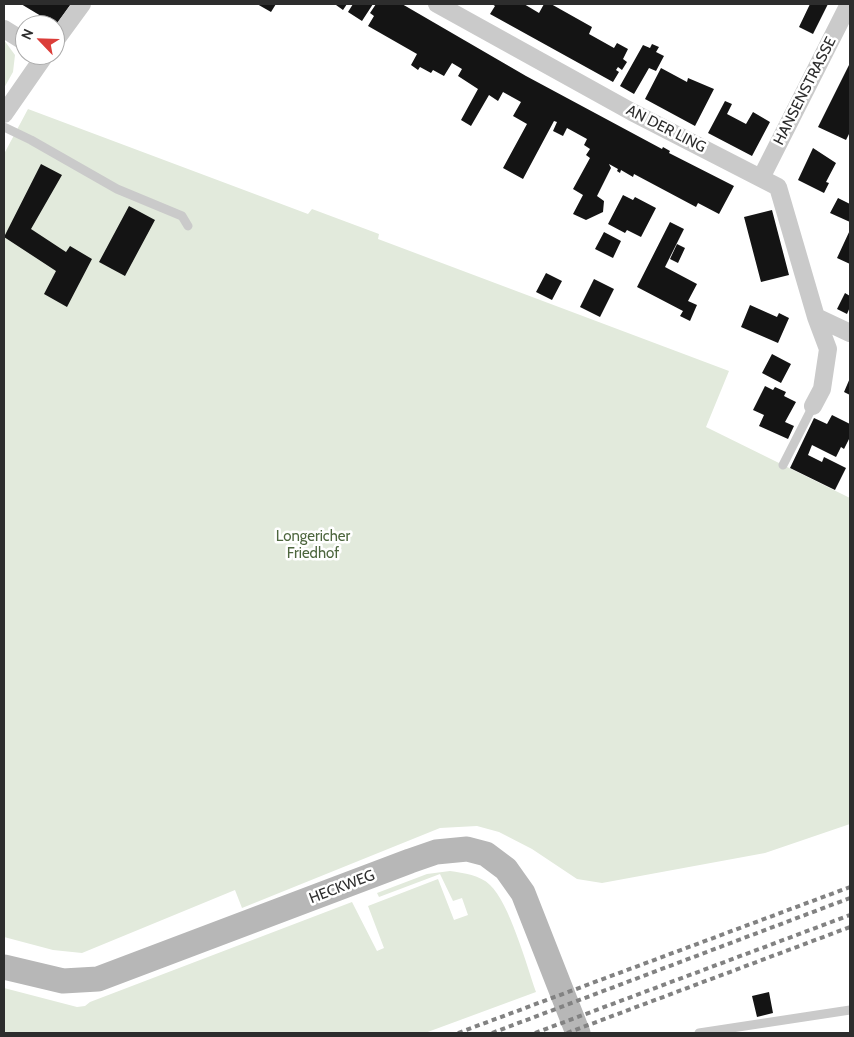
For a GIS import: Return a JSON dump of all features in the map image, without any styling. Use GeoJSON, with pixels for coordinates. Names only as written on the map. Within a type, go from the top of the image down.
{"type":"FeatureCollection","features":[{"type":"Feature","properties":{"kind":"street"},"geometry":{"type":"LineString","coordinates":[[65,27],[82,4]]}},
{"type":"Feature","properties":{"kind":"street","name":"AN DER LING"},"geometry":{"type":"LineString","coordinates":[[437,4],[632,112],[778,187],[816,317],[828,349],[822,389],[814,406]]}},
{"type":"Feature","properties":{"kind":"street","name":"HANSENSTRASSE"},"geometry":{"type":"LineString","coordinates":[[761,178],[849,4]]}},
{"type":"Feature","properties":{"kind":"street"},"geometry":{"type":"LineString","coordinates":[[4,29],[15,36]]}},
{"type":"Feature","properties":{"kind":"street"},"geometry":{"type":"LineString","coordinates":[[4,114],[38,65]]}},
{"type":"Feature","properties":{"kind":"street"},"geometry":{"type":"LineString","coordinates":[[816,317],[850,333]]}},
{"type":"Feature","properties":{"kind":"street","name":"HECKWEG"},"geometry":{"type":"LineString","coordinates":[[4,967],[63,981],[98,979],[410,861],[436,852],[467,849],[496,860],[506,869],[523,893],[578,1033]]}},
{"type":"Feature","properties":{"kind":"lane"},"geometry":{"type":"LineString","coordinates":[[4,126],[117,189],[182,216],[188,226]]}},
{"type":"Feature","properties":{"kind":"lane"},"geometry":{"type":"LineString","coordinates":[[783,464],[814,406]]}},
{"type":"Feature","properties":{"kind":"lane"},"geometry":{"type":"LineString","coordinates":[[700,1033],[850,1010]]}},
{"type":"Feature","properties":{"kind":"green space"},"geometry":{"type":"Polygon","coordinates":[[[4,40],[15,55],[13,72],[4,88],[4,40]]]}},
{"type":"Feature","properties":{"kind":"green space","name":"Longericher Friedhof"},"geometry":{"type":"Polygon","coordinates":[[[28,109],[308,214],[312,209],[379,234],[378,239],[729,371],[706,427],[850,498],[850,824],[765,853],[602,883],[577,879],[532,849],[499,832],[477,826],[440,828],[242,908],[235,890],[82,953],[53,950],[4,937],[4,154],[28,109]]]}},
{"type":"Feature","properties":{"kind":"green space"},"geometry":{"type":"Polygon","coordinates":[[[450,871],[482,879],[497,893],[511,919],[536,992],[425,1033],[4,1033],[4,988],[77,1007],[85,1006],[90,1002],[352,902],[377,951],[384,948],[368,906],[438,879],[454,920],[468,915],[462,898],[453,901],[440,874],[379,897],[377,893],[427,874],[450,871]]]}},
{"type":"Feature","properties":{"kind":"building"},"geometry":{"type":"Polygon","coordinates":[[[21,4],[71,4],[63,15],[39,15],[21,4]]]}},
{"type":"Feature","properties":{"kind":"building"},"geometry":{"type":"Polygon","coordinates":[[[257,4],[276,4],[271,12],[257,4]]]}},
{"type":"Feature","properties":{"kind":"building"},"geometry":{"type":"Polygon","coordinates":[[[337,4],[347,4],[343,10],[337,4]]]}},
{"type":"Feature","properties":{"kind":"building"},"geometry":{"type":"Polygon","coordinates":[[[353,4],[373,4],[362,21],[348,12],[353,4]]]}},
{"type":"Feature","properties":{"kind":"building"},"geometry":{"type":"Polygon","coordinates":[[[376,4],[402,4],[526,76],[734,186],[719,214],[698,203],[696,207],[634,174],[633,177],[621,170],[620,173],[617,171],[618,169],[609,164],[611,168],[597,196],[604,201],[603,212],[586,220],[573,214],[583,195],[573,189],[590,158],[586,155],[590,149],[584,145],[587,139],[567,128],[563,136],[553,131],[557,122],[554,121],[523,179],[503,168],[527,124],[513,116],[521,102],[503,92],[498,101],[489,95],[471,126],[461,120],[478,89],[458,76],[462,69],[452,63],[444,76],[433,70],[431,73],[420,67],[418,70],[411,65],[417,54],[368,26],[374,16],[370,13],[376,4]]]}},
{"type":"Feature","properties":{"kind":"building"},"geometry":{"type":"Polygon","coordinates":[[[492,4],[524,4],[539,13],[544,4],[551,4],[592,27],[589,34],[614,48],[617,43],[628,49],[623,59],[627,62],[622,70],[618,67],[616,70],[619,72],[613,82],[490,14],[495,6],[492,4]]]}},
{"type":"Feature","properties":{"kind":"building"},"geometry":{"type":"Polygon","coordinates":[[[810,4],[828,4],[813,34],[799,27],[810,4]]]}},
{"type":"Feature","properties":{"kind":"building"},"geometry":{"type":"Polygon","coordinates":[[[652,44],[659,47],[656,52],[664,56],[656,71],[649,68],[634,94],[620,86],[643,45],[650,48],[652,44]]]}},
{"type":"Feature","properties":{"kind":"building"},"geometry":{"type":"Polygon","coordinates":[[[850,63],[850,132],[846,140],[818,127],[850,63]]]}},
{"type":"Feature","properties":{"kind":"building"},"geometry":{"type":"Polygon","coordinates":[[[661,68],[687,82],[688,78],[714,89],[695,126],[645,99],[661,68]]]}},
{"type":"Feature","properties":{"kind":"building"},"geometry":{"type":"Polygon","coordinates":[[[725,101],[732,104],[727,114],[746,124],[753,112],[770,122],[752,156],[708,133],[725,101]]]}},
{"type":"Feature","properties":{"kind":"building"},"geometry":{"type":"Polygon","coordinates":[[[813,148],[836,163],[826,182],[829,183],[824,193],[798,180],[813,148]]]}},
{"type":"Feature","properties":{"kind":"building"},"geometry":{"type":"Polygon","coordinates":[[[41,164],[62,175],[31,229],[66,252],[70,246],[92,259],[67,307],[44,294],[56,271],[4,237],[41,164]]]}},
{"type":"Feature","properties":{"kind":"building"},"geometry":{"type":"Polygon","coordinates":[[[623,195],[633,200],[635,197],[656,208],[641,237],[627,230],[625,233],[608,224],[623,195]]]}},
{"type":"Feature","properties":{"kind":"building"},"geometry":{"type":"Polygon","coordinates":[[[838,198],[850,204],[850,222],[830,213],[838,198]]]}},
{"type":"Feature","properties":{"kind":"building"},"geometry":{"type":"Polygon","coordinates":[[[129,206],[155,220],[125,276],[99,262],[129,206]]]}},
{"type":"Feature","properties":{"kind":"building"},"geometry":{"type":"Polygon","coordinates":[[[772,210],[789,275],[761,282],[744,217],[772,210]]]}},
{"type":"Feature","properties":{"kind":"building"},"geometry":{"type":"Polygon","coordinates":[[[670,222],[684,229],[665,267],[697,284],[688,301],[697,305],[690,321],[680,316],[683,311],[637,287],[670,222]]]}},
{"type":"Feature","properties":{"kind":"building"},"geometry":{"type":"Polygon","coordinates":[[[850,230],[850,264],[837,258],[850,230]]]}},
{"type":"Feature","properties":{"kind":"building"},"geometry":{"type":"Polygon","coordinates":[[[604,232],[621,241],[613,258],[595,249],[604,232]]]}},
{"type":"Feature","properties":{"kind":"building"},"geometry":{"type":"Polygon","coordinates":[[[677,244],[685,248],[678,263],[670,259],[677,244]]]}},
{"type":"Feature","properties":{"kind":"building"},"geometry":{"type":"Polygon","coordinates":[[[546,273],[562,281],[552,300],[536,292],[546,273]]]}},
{"type":"Feature","properties":{"kind":"building"},"geometry":{"type":"Polygon","coordinates":[[[594,279],[614,289],[600,317],[580,307],[594,279]]]}},
{"type":"Feature","properties":{"kind":"building"},"geometry":{"type":"Polygon","coordinates":[[[845,293],[850,296],[850,307],[847,314],[837,309],[845,293]]]}},
{"type":"Feature","properties":{"kind":"building"},"geometry":{"type":"Polygon","coordinates":[[[750,305],[777,317],[779,313],[789,318],[778,343],[741,327],[750,305]]]}},
{"type":"Feature","properties":{"kind":"building"},"geometry":{"type":"Polygon","coordinates":[[[772,354],[791,364],[781,383],[762,373],[772,354]]]}},
{"type":"Feature","properties":{"kind":"building"},"geometry":{"type":"Polygon","coordinates":[[[850,378],[850,395],[844,392],[850,378]]]}},
{"type":"Feature","properties":{"kind":"building"},"geometry":{"type":"Polygon","coordinates":[[[765,386],[773,390],[775,387],[786,392],[784,396],[796,402],[785,422],[794,426],[788,439],[759,426],[764,415],[753,410],[765,386]]]}},
{"type":"Feature","properties":{"kind":"building"},"geometry":{"type":"Polygon","coordinates":[[[832,415],[850,424],[850,437],[844,449],[841,447],[836,457],[812,445],[808,455],[822,462],[824,457],[846,468],[835,490],[790,468],[814,418],[827,424],[832,415]]]}},
{"type":"Feature","properties":{"kind":"building"},"geometry":{"type":"Polygon","coordinates":[[[769,992],[773,1013],[757,1017],[752,996],[769,992]]]}},
{"type":"Feature","properties":{"kind":"railway"},"geometry":{"type":"LineString","coordinates":[[458,1033],[850,887]]}},
{"type":"Feature","properties":{"kind":"railway"},"geometry":{"type":"LineString","coordinates":[[492,1033],[850,898]]}},
{"type":"Feature","properties":{"kind":"railway"},"geometry":{"type":"LineString","coordinates":[[535,1033],[850,915]]}},
{"type":"Feature","properties":{"kind":"railway"},"geometry":{"type":"LineString","coordinates":[[567,1033],[850,927]]}}]}
